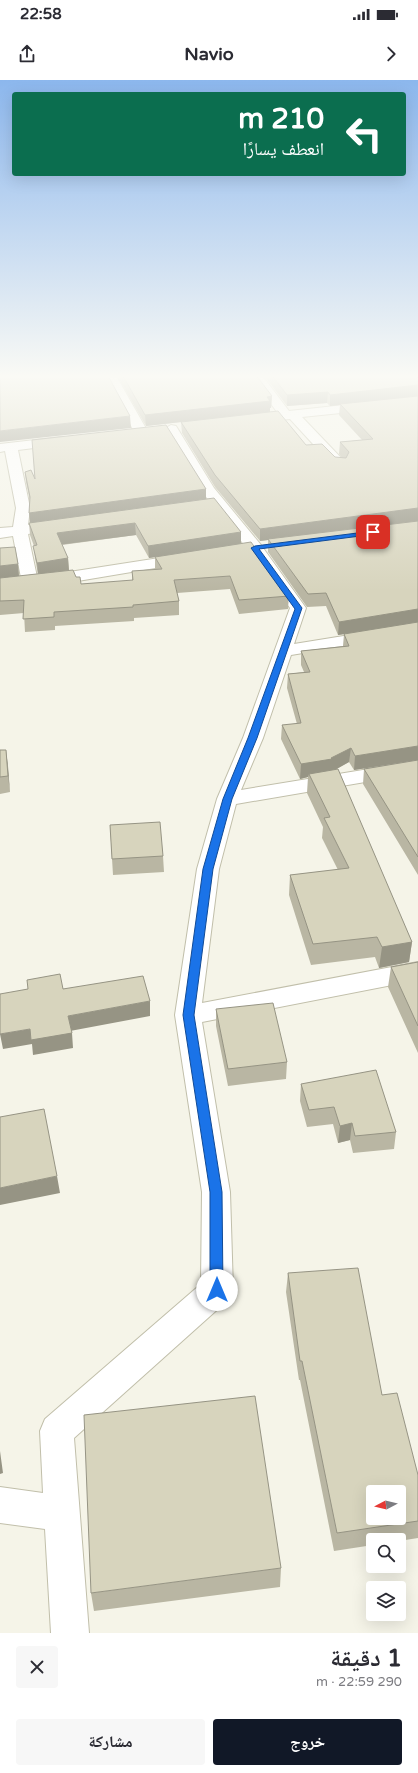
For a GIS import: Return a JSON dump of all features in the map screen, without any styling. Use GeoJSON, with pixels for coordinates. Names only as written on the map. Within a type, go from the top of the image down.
{"type":"FeatureCollection","features":[{"type":"Feature","properties":{"kind":"street"},"geometry":{"type":"LineString","coordinates":[[18,446],[5,448],[23,508],[20,530],[30,582]]}},
{"type":"Feature","properties":{"kind":"street"},"geometry":{"type":"LineString","coordinates":[[70,1633],[57,1431],[217,1290],[216,1192],[188,1015],[208,869],[227,799],[252,738],[298,608],[255,548],[211,504],[208,490],[188,446]]}},
{"type":"Feature","properties":{"kind":"street"},"geometry":{"type":"LineString","coordinates":[[320,446],[340,466]]}},
{"type":"Feature","properties":{"kind":"street"},"geometry":{"type":"LineString","coordinates":[[0,533],[74,523]]}},
{"type":"Feature","properties":{"kind":"street"},"geometry":{"type":"LineString","coordinates":[[0,585],[54,580],[200,556]]}},
{"type":"Feature","properties":{"kind":"street"},"geometry":{"type":"LineString","coordinates":[[284,651],[418,629]]}},
{"type":"Feature","properties":{"kind":"street"},"geometry":{"type":"LineString","coordinates":[[227,799],[418,767]]}},
{"type":"Feature","properties":{"kind":"street"},"geometry":{"type":"LineString","coordinates":[[188,1015],[418,971]]}},
{"type":"Feature","properties":{"kind":"street"},"geometry":{"type":"LineString","coordinates":[[0,1505],[62,1513]]}},
{"type":"Feature","properties":{"kind":"building"},"geometry":{"type":"Polygon","coordinates":[[[32,446],[179,446],[206,489],[29,513],[30,497],[25,472],[31,470],[35,479],[32,446]]]}},
{"type":"Feature","properties":{"kind":"building"},"geometry":{"type":"Polygon","coordinates":[[[197,446],[324,446],[335,457],[346,458],[349,452],[344,446],[418,446],[418,508],[260,529],[215,475],[197,446]]]}},
{"type":"Feature","properties":{"kind":"building"},"geometry":{"type":"Polygon","coordinates":[[[214,498],[241,532],[148,546],[135,523],[57,533],[68,558],[37,563],[33,546],[37,545],[29,523],[214,498]]]}},
{"type":"Feature","properties":{"kind":"building"},"geometry":{"type":"Polygon","coordinates":[[[418,521],[418,609],[339,622],[326,593],[308,594],[268,539],[418,521]]]}},
{"type":"Feature","properties":{"kind":"building"},"geometry":{"type":"Polygon","coordinates":[[[251,542],[289,596],[239,600],[230,576],[174,580],[179,601],[133,605],[133,607],[54,612],[54,617],[23,619],[24,600],[0,601],[0,578],[73,570],[76,577],[80,577],[81,584],[133,580],[132,571],[162,569],[155,557],[251,542]]]}},
{"type":"Feature","properties":{"kind":"building"},"geometry":{"type":"Polygon","coordinates":[[[15,547],[18,564],[0,566],[0,548],[15,547]]]}},
{"type":"Feature","properties":{"kind":"building"},"geometry":{"type":"Polygon","coordinates":[[[418,622],[418,746],[355,756],[351,748],[331,758],[332,759],[301,764],[282,725],[301,723],[288,674],[310,672],[301,651],[349,646],[344,634],[418,622]]]}},
{"type":"Feature","properties":{"kind":"building"},"geometry":{"type":"Polygon","coordinates":[[[0,750],[6,750],[8,776],[0,777],[0,750]]]}},
{"type":"Feature","properties":{"kind":"building"},"geometry":{"type":"Polygon","coordinates":[[[418,760],[418,857],[364,769],[418,760]]]}},
{"type":"Feature","properties":{"kind":"building"},"geometry":{"type":"Polygon","coordinates":[[[338,769],[412,942],[382,947],[377,937],[313,944],[290,875],[349,868],[324,818],[330,817],[309,774],[338,769]]]}},
{"type":"Feature","properties":{"kind":"building"},"geometry":{"type":"Polygon","coordinates":[[[160,822],[163,856],[112,859],[110,825],[160,822]]]}},
{"type":"Feature","properties":{"kind":"building"},"geometry":{"type":"Polygon","coordinates":[[[418,962],[418,1026],[391,967],[418,962]]]}},
{"type":"Feature","properties":{"kind":"building"},"geometry":{"type":"Polygon","coordinates":[[[60,974],[63,989],[143,976],[150,1001],[68,1016],[72,1033],[31,1040],[30,1029],[0,1034],[0,994],[28,989],[27,980],[60,974]]]}},
{"type":"Feature","properties":{"kind":"building"},"geometry":{"type":"Polygon","coordinates":[[[273,1003],[287,1062],[228,1069],[216,1009],[273,1003]]]}},
{"type":"Feature","properties":{"kind":"building"},"geometry":{"type":"Polygon","coordinates":[[[376,1070],[396,1132],[355,1136],[352,1123],[340,1126],[334,1107],[309,1110],[301,1084],[376,1070]]]}},
{"type":"Feature","properties":{"kind":"building"},"geometry":{"type":"Polygon","coordinates":[[[44,1109],[57,1176],[0,1188],[0,1117],[44,1109]]]}},
{"type":"Feature","properties":{"kind":"building"},"geometry":{"type":"Polygon","coordinates":[[[358,1268],[382,1395],[397,1393],[418,1475],[418,1521],[406,1523],[406,1485],[366,1485],[366,1525],[391,1525],[337,1533],[302,1361],[300,1361],[288,1273],[358,1268]]]}},
{"type":"Feature","properties":{"kind":"building"},"geometry":{"type":"Polygon","coordinates":[[[255,1396],[281,1568],[91,1593],[84,1415],[255,1396]]]}},
{"type":"Feature","properties":{"kind":"route"},"geometry":{"type":"LineString","coordinates":[[217,1290],[216,1192],[188,1015],[208,869],[227,799],[252,738],[298,608],[255,548],[373,532]]}}]}
